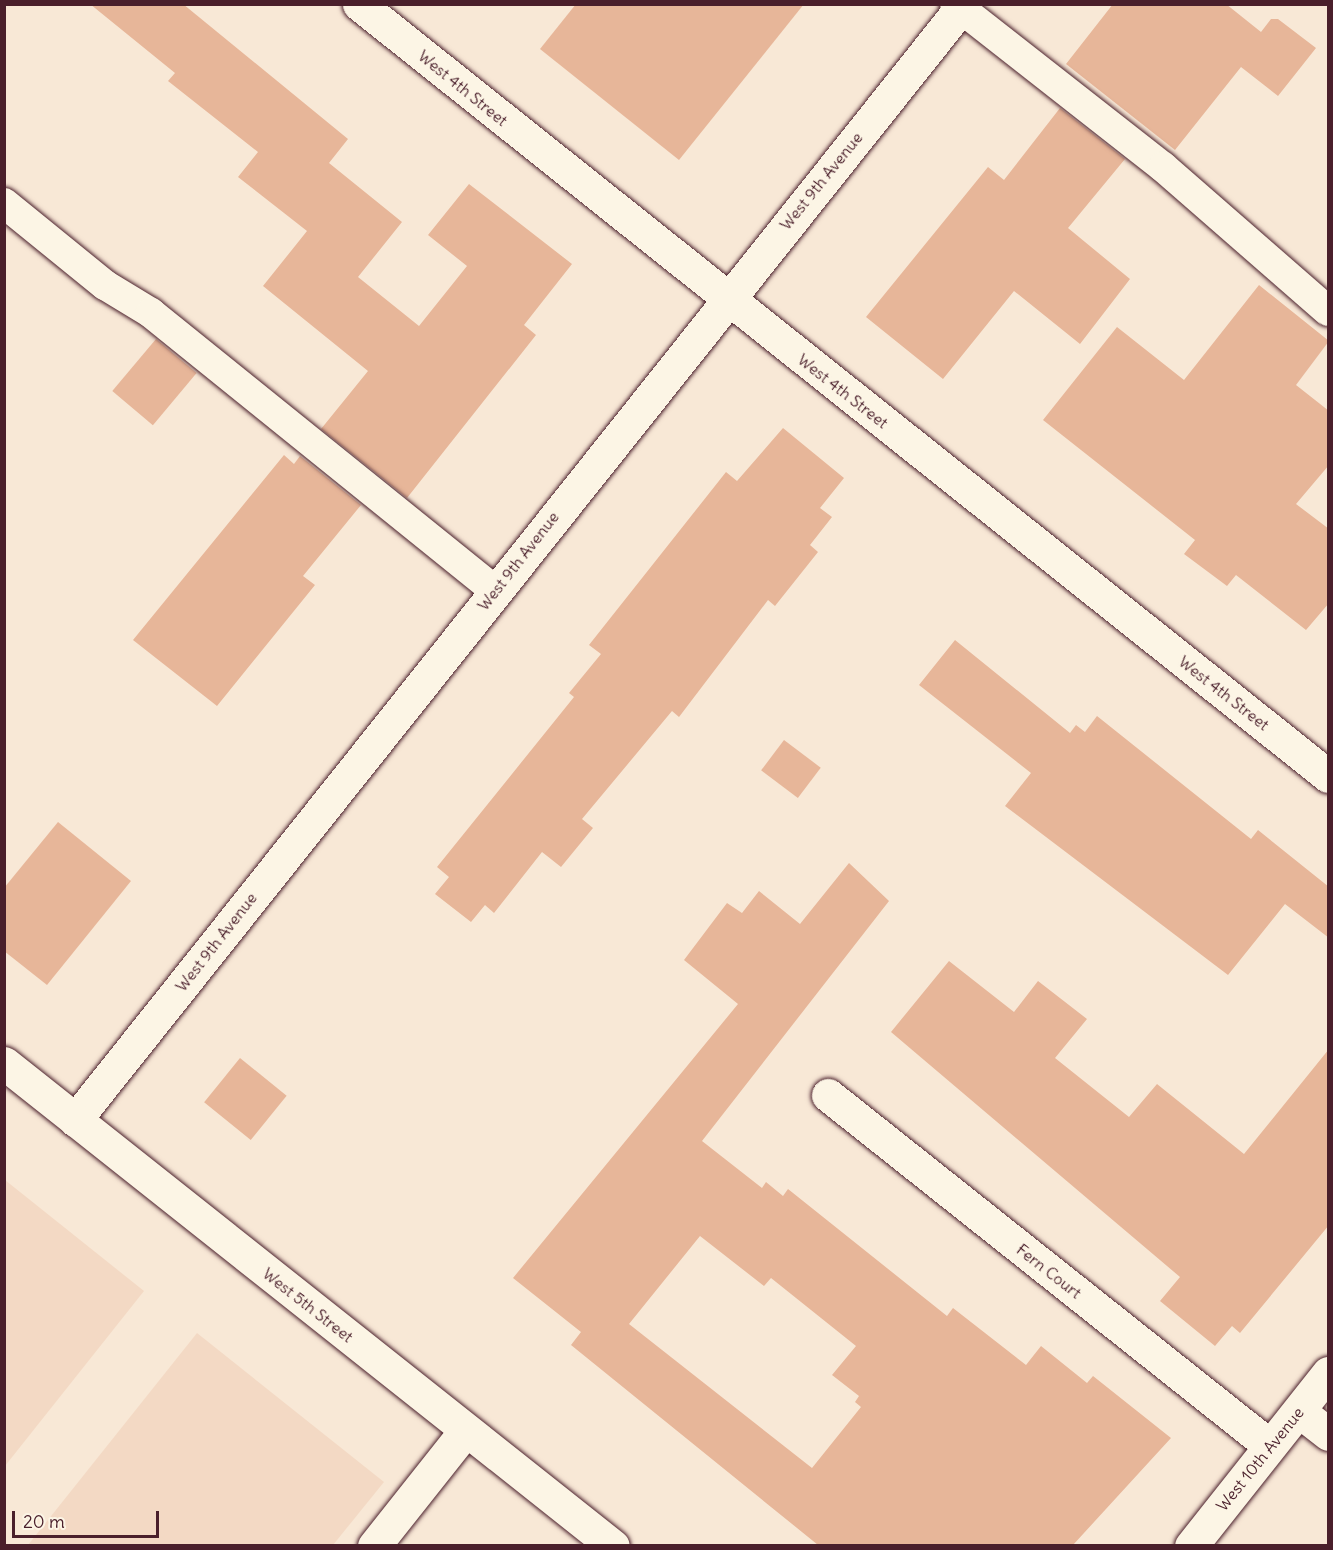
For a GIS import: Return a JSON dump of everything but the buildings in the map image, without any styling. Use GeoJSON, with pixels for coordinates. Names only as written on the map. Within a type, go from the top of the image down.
{"type":"FeatureCollection","features":[{"type":"Feature","properties":{"kind":"street","name":"West 4th Street"},"geometry":{"type":"LineString","coordinates":[[358,4],[1329,776]]}},
{"type":"Feature","properties":{"kind":"street","name":"West 9th Avenue"},"geometry":{"type":"LineString","coordinates":[[75,1120],[960,6]]}},
{"type":"Feature","properties":{"kind":"street","name":"West 5th Street"},"geometry":{"type":"LineString","coordinates":[[4,1063],[613,1545]]}},
{"type":"Feature","properties":{"kind":"street","name":"Fern Court"},"geometry":{"type":"LineString","coordinates":[[828,1095],[1270,1446]]}},
{"type":"Feature","properties":{"kind":"street","name":"West 10th Avenue"},"geometry":{"type":"LineString","coordinates":[[1191,1545],[1329,1373]]}},
{"type":"Feature","properties":{"kind":"street"},"geometry":{"type":"LineString","coordinates":[[1299,1411],[1329,1434]]}},
{"type":"Feature","properties":{"kind":"street"},"geometry":{"type":"LineString","coordinates":[[374,1545],[466,1430]]}},
{"type":"Feature","properties":{"kind":"lane"},"geometry":{"type":"LineString","coordinates":[[960,6],[1163,167],[1329,310]]}},
{"type":"Feature","properties":{"kind":"lane"},"geometry":{"type":"LineString","coordinates":[[4,203],[105,285],[151,313],[495,591]]}},
{"type":"Feature","properties":{"kind":"shaded area"},"geometry":{"type":"Polygon","coordinates":[[[5,1180],[144,1291],[5,1466],[5,1180]]]}},
{"type":"Feature","properties":{"kind":"shaded area"},"geometry":{"type":"Polygon","coordinates":[[[197,1333],[384,1482],[333,1545],[28,1545],[197,1333]]]}}]}
